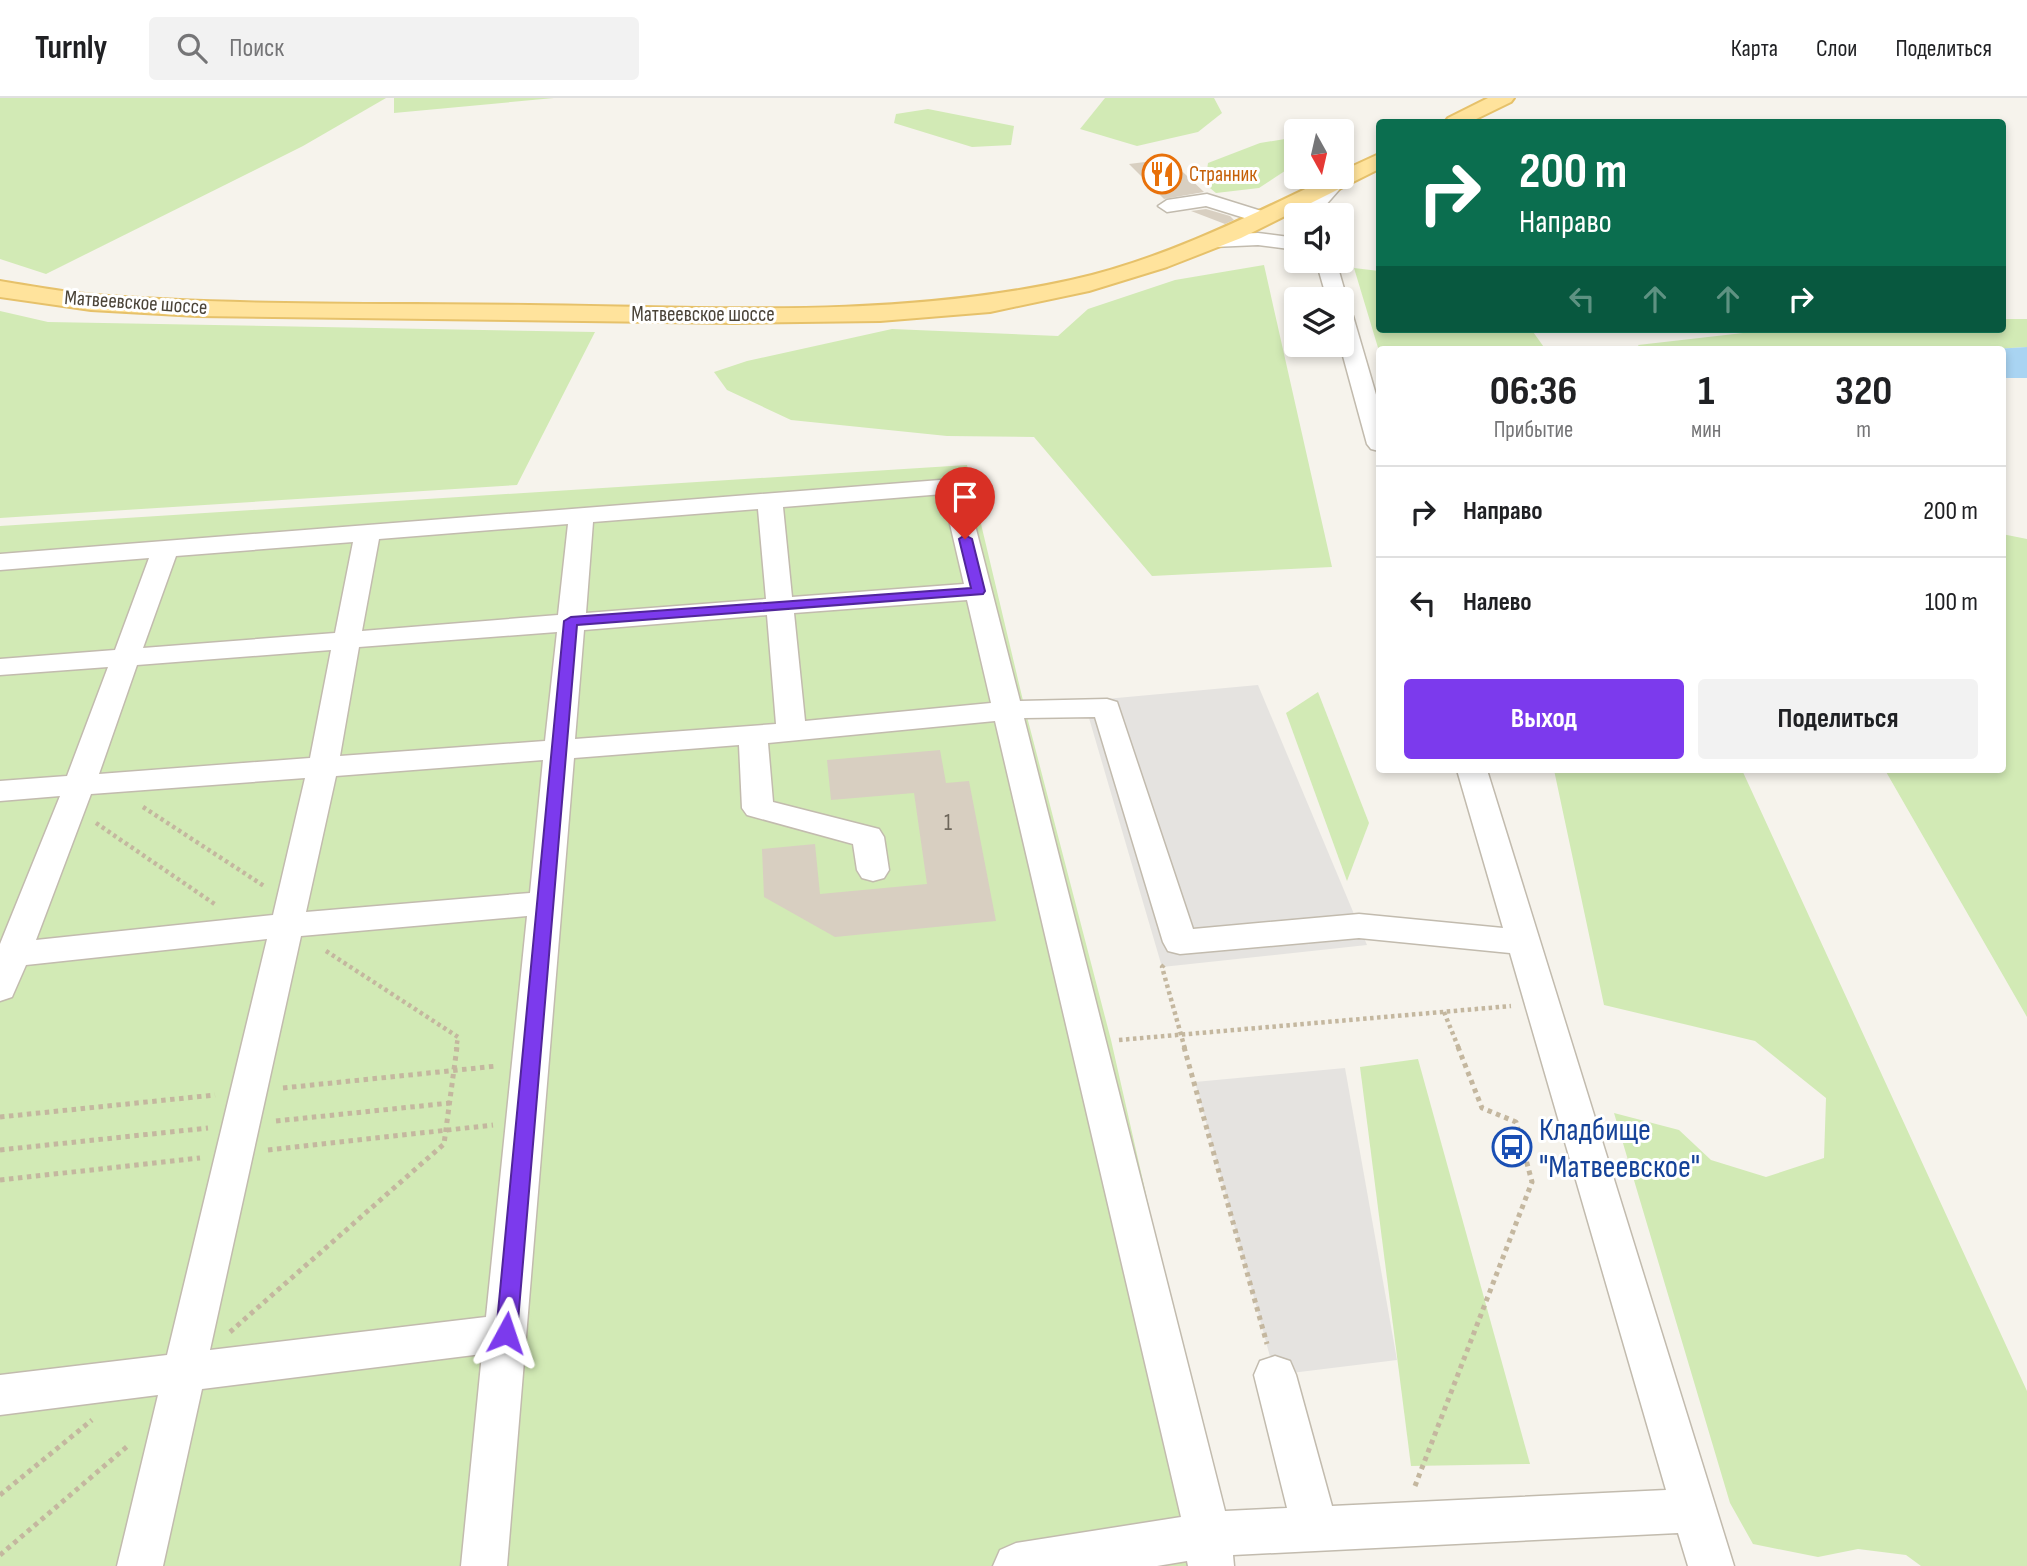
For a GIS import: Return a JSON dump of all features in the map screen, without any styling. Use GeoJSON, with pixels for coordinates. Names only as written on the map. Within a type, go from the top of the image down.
{"type":"FeatureCollection","features":[{"type":"Feature","properties":{"kind":"main road"},"geometry":{"type":"LineString","coordinates":[[1461,119],[1504,98]]}},
{"type":"Feature","properties":{"kind":"main road","name":"Матвеевское шоссе"},"geometry":{"type":"LineString","coordinates":[[1354,174],[1376,162]]}},
{"type":"Feature","properties":{"kind":"main road"},"geometry":{"type":"LineString","coordinates":[[1354,179],[1376,183]]}},
{"type":"Feature","properties":{"kind":"main road","name":"Матвеевское шоссе"},"geometry":{"type":"LineString","coordinates":[[0,289],[91,302],[197,308],[734,315],[880,313],[990,304],[1080,286],[1158,262],[1213,241],[1323,189]]}},
{"type":"Feature","properties":{"kind":"street"},"geometry":{"type":"LineString","coordinates":[[1318,203],[1333,189]]}},
{"type":"Feature","properties":{"kind":"street"},"geometry":{"type":"LineString","coordinates":[[1167,206],[1207,200],[1264,218]]}},
{"type":"Feature","properties":{"kind":"street"},"geometry":{"type":"LineString","coordinates":[[1213,241],[1258,239],[1284,242]]}},
{"type":"Feature","properties":{"kind":"street"},"geometry":{"type":"LineString","coordinates":[[1354,357],[1376,434]]}},
{"type":"Feature","properties":{"kind":"street"},"geometry":{"type":"LineString","coordinates":[[0,562],[953,486],[1090,1043],[1210,1550]]}},
{"type":"Feature","properties":{"kind":"street"},"geometry":{"type":"LineString","coordinates":[[770,501],[790,732]]}},
{"type":"Feature","properties":{"kind":"street"},"geometry":{"type":"LineString","coordinates":[[484,1566],[581,516]]}},
{"type":"Feature","properties":{"kind":"street"},"geometry":{"type":"LineString","coordinates":[[140,1566],[168,1385],[289,914],[323,767],[367,533]]}},
{"type":"Feature","properties":{"kind":"street"},"geometry":{"type":"LineString","coordinates":[[0,988],[6,955],[86,792],[125,657],[165,549]]}},
{"type":"Feature","properties":{"kind":"street"},"geometry":{"type":"LineString","coordinates":[[0,667],[978,591]]}},
{"type":"Feature","properties":{"kind":"street"},"geometry":{"type":"LineString","coordinates":[[0,792],[86,792],[323,767],[790,732],[1008,711],[1107,708],[1180,942],[1359,926],[1522,942]]}},
{"type":"Feature","properties":{"kind":"street"},"geometry":{"type":"LineString","coordinates":[[753,735],[758,808],[868,837],[873,870]]}},
{"type":"Feature","properties":{"kind":"street"},"geometry":{"type":"LineString","coordinates":[[1473,773],[1711,1566]]}},
{"type":"Feature","properties":{"kind":"street"},"geometry":{"type":"LineString","coordinates":[[6,955],[251,929],[289,914],[545,903]]}},
{"type":"Feature","properties":{"kind":"street"},"geometry":{"type":"LineString","coordinates":[[0,1395],[168,1385],[506,1333]]}},
{"type":"Feature","properties":{"kind":"street"},"geometry":{"type":"LineString","coordinates":[[1275,1375],[1315,1528]]}},
{"type":"Feature","properties":{"kind":"street"},"geometry":{"type":"LineString","coordinates":[[1016,1566],[1210,1550],[1315,1528],[1693,1510]]}},
{"type":"Feature","properties":{"kind":"path"},"geometry":{"type":"LineString","coordinates":[[86,792],[289,914],[458,1037],[444,1144],[226,1335]]}},
{"type":"Feature","properties":{"kind":"path"},"geometry":{"type":"LineString","coordinates":[[86,792],[251,929]]}},
{"type":"Feature","properties":{"kind":"path"},"geometry":{"type":"LineString","coordinates":[[1180,942],[1162,967],[1275,1375]]}},
{"type":"Feature","properties":{"kind":"path"},"geometry":{"type":"LineString","coordinates":[[1090,1043],[1540,1003]]}},
{"type":"Feature","properties":{"kind":"path"},"geometry":{"type":"LineString","coordinates":[[1401,1523],[1532,1182],[1516,1122],[1482,1108],[1444,1012]]}},
{"type":"Feature","properties":{"kind":"path"},"geometry":{"type":"LineString","coordinates":[[0,1495],[168,1385]]}},
{"type":"Feature","properties":{"kind":"path"},"geometry":{"type":"LineString","coordinates":[[0,1555],[168,1385]]}},
{"type":"Feature","properties":{"kind":"green space"},"geometry":{"type":"Polygon","coordinates":[[[0,98],[386,98],[303,146],[46,274],[0,259],[0,98]]]}},
{"type":"Feature","properties":{"kind":"green space"},"geometry":{"type":"Polygon","coordinates":[[[394,98],[554,98],[394,113],[394,98]]]}},
{"type":"Feature","properties":{"kind":"green space"},"geometry":{"type":"Polygon","coordinates":[[[1105,98],[1214,98],[1222,113],[1198,132],[1137,146],[1080,129],[1105,98]]]}},
{"type":"Feature","properties":{"kind":"green space"},"geometry":{"type":"Polygon","coordinates":[[[928,109],[1014,126],[1011,145],[972,147],[894,123],[896,114],[928,109]]]}},
{"type":"Feature","properties":{"kind":"green space"},"geometry":{"type":"Polygon","coordinates":[[[1284,139],[1284,172],[1259,188],[1216,193],[1205,184],[1208,163],[1260,143],[1284,139]]]}},
{"type":"Feature","properties":{"kind":"green space"},"geometry":{"type":"Polygon","coordinates":[[[1264,265],[1332,567],[1152,576],[1034,437],[947,436],[791,420],[727,390],[714,372],[747,361],[892,329],[1058,336],[1088,309],[1175,280],[1264,265]]]}},
{"type":"Feature","properties":{"kind":"green space"},"geometry":{"type":"Polygon","coordinates":[[[1354,268],[1376,271],[1376,333],[1534,333],[1543,346],[1377,346],[1354,268]]]}},
{"type":"Feature","properties":{"kind":"green space"},"geometry":{"type":"Polygon","coordinates":[[[0,311],[48,322],[595,332],[517,485],[0,518],[0,311]]]}},
{"type":"Feature","properties":{"kind":"green space"},"geometry":{"type":"Polygon","coordinates":[[[2006,319],[2027,319],[2027,347],[1638,345],[1743,333],[2006,333],[2006,319]]]}},
{"type":"Feature","properties":{"kind":"green space"},"geometry":{"type":"Polygon","coordinates":[[[967,465],[1025,709],[1111,1040],[1223,1533],[1227,1566],[0,1566],[0,526],[967,465]]]}},
{"type":"Feature","properties":{"kind":"green space"},"geometry":{"type":"Polygon","coordinates":[[[2006,535],[2027,539],[2027,1017],[1887,773],[2006,773],[2006,535]]]}},
{"type":"Feature","properties":{"kind":"green space"},"geometry":{"type":"Polygon","coordinates":[[[1318,692],[1369,823],[1347,881],[1286,713],[1318,692]]]}},
{"type":"Feature","properties":{"kind":"green space"},"geometry":{"type":"Polygon","coordinates":[[[1555,773],[1743,773],[2027,1391],[2027,1566],[1921,1566],[1906,1555],[1858,1549],[1818,1557],[1753,1544],[1730,1503],[1614,1113],[1679,1130],[1711,1160],[1766,1177],[1824,1158],[1826,1098],[1755,1041],[1604,1005],[1555,773]]]}},
{"type":"Feature","properties":{"kind":"green space"},"geometry":{"type":"Polygon","coordinates":[[[1418,1059],[1530,1464],[1411,1466],[1360,1067],[1418,1059]]]}},
{"type":"Feature","properties":{"kind":"shaded area"},"geometry":{"type":"Polygon","coordinates":[[[1258,685],[1367,945],[1162,967],[1084,701],[1258,685]]]}},
{"type":"Feature","properties":{"kind":"shaded area"},"geometry":{"type":"Polygon","coordinates":[[[1345,1068],[1397,1360],[1275,1375],[1195,1082],[1345,1068]]]}},
{"type":"Feature","properties":{"kind":"water"},"geometry":{"type":"Polygon","coordinates":[[[2027,347],[2027,378],[2006,378],[2006,348],[2027,347]]]}},
{"type":"Feature","properties":{"kind":"building","name":"Странник"},"geometry":{"type":"Polygon","coordinates":[[[1169,159],[1204,192],[1164,199],[1129,164],[1169,159]]]}},
{"type":"Feature","properties":{"kind":"building"},"geometry":{"type":"Polygon","coordinates":[[[1206,209],[1230,216],[1234,220],[1225,224],[1191,211],[1206,209]]]}},
{"type":"Feature","properties":{"kind":"building"},"geometry":{"type":"Polygon","coordinates":[[[940,750],[946,783],[969,781],[996,921],[835,937],[764,897],[762,849],[815,844],[820,894],[927,884],[914,793],[831,800],[827,760],[940,750]]]}},
{"type":"Feature","properties":{"kind":"place","name":"Странник"},"geometry":{"type":"Point","coordinates":[1162,174]}},
{"type":"Feature","properties":{"kind":"place","name":"Кладбище \"Матвеевское\""},"geometry":{"type":"Point","coordinates":[1512,1147]}},
{"type":"Feature","properties":{"kind":"route"},"geometry":{"type":"LineString","coordinates":[[506,1333],[571,621],[978,591],[965,539]]}}]}
